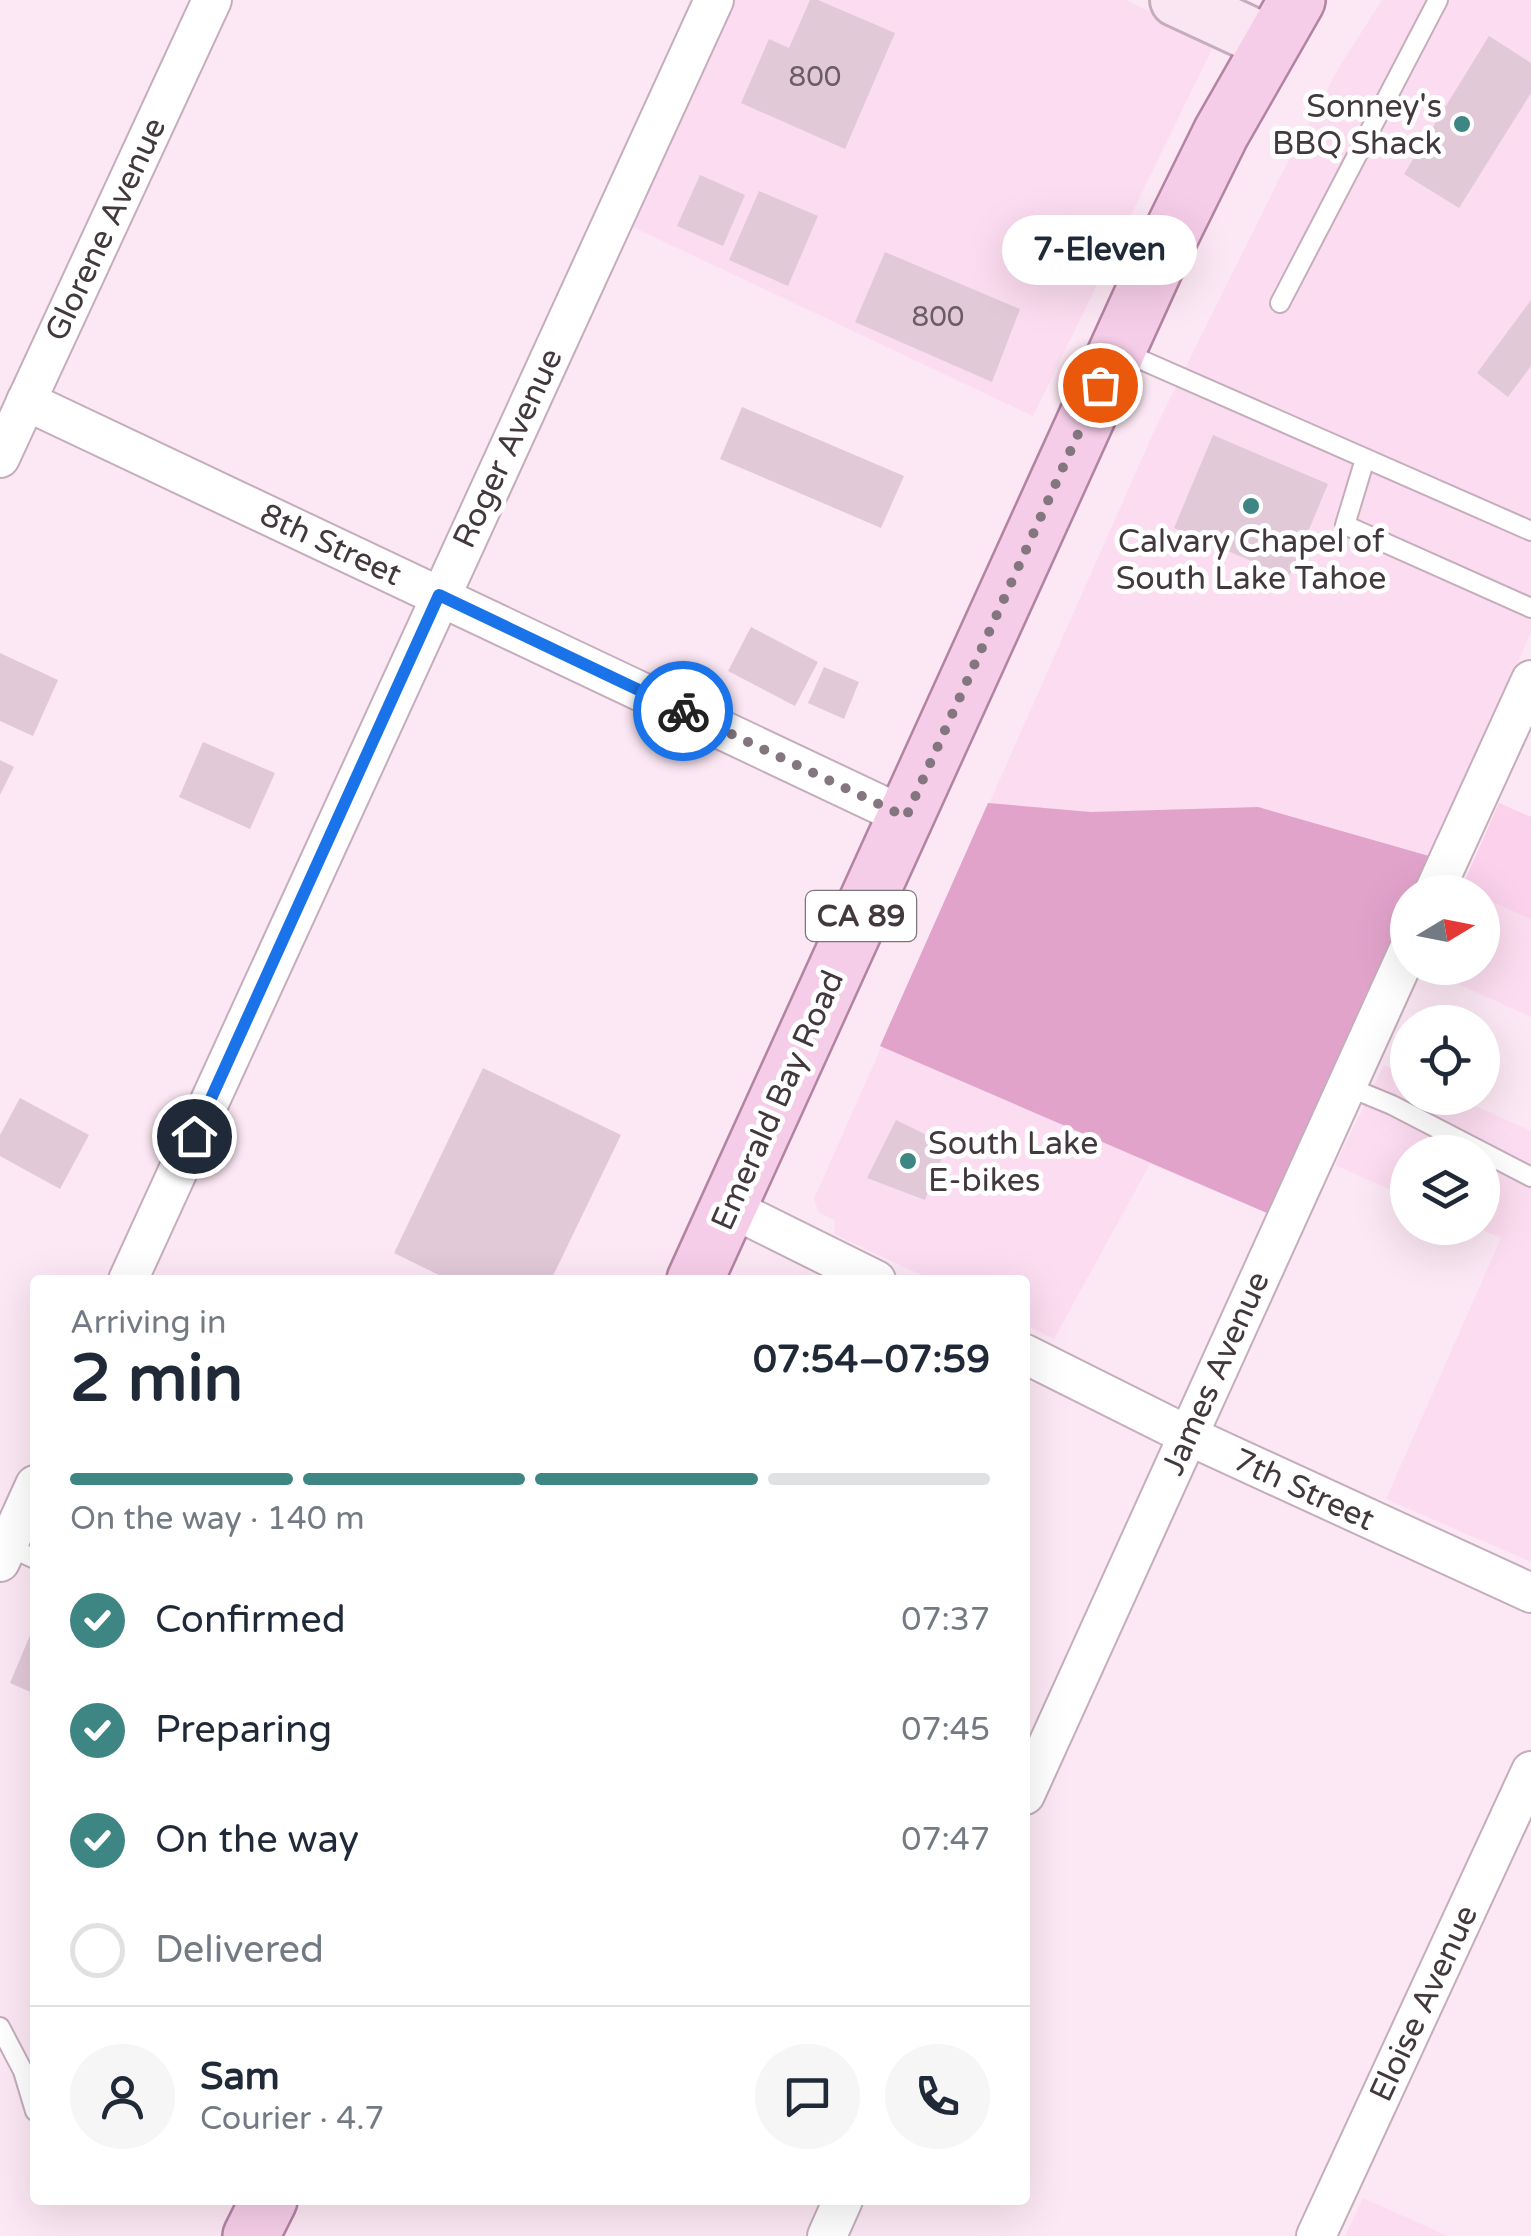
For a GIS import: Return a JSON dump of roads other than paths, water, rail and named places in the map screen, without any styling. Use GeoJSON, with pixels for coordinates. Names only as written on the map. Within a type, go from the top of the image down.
{"type":"FeatureCollection","features":[{"type":"Feature","properties":{"kind":"main road","name":"Emerald Bay Road"},"geometry":{"type":"LineString","coordinates":[[697,1275],[1116,349],[1221,133],[1283,21]]}},
{"type":"Feature","properties":{"kind":"main road"},"geometry":{"type":"LineString","coordinates":[[251,2236],[266,2205]]}},
{"type":"Feature","properties":{"kind":"street","name":"Glorene Avenue"},"geometry":{"type":"LineString","coordinates":[[0,458],[212,0]]}},
{"type":"Feature","properties":{"kind":"street","name":"Roger Avenue"},"geometry":{"type":"LineString","coordinates":[[130,1275],[714,0]]}},
{"type":"Feature","properties":{"kind":"street"},"geometry":{"type":"LineString","coordinates":[[1178,0],[1283,21]]}},
{"type":"Feature","properties":{"kind":"street","name":"8th Street"},"geometry":{"type":"LineString","coordinates":[[26,400],[906,817]]}},
{"type":"Feature","properties":{"kind":"street"},"geometry":{"type":"LineString","coordinates":[[1442,875],[1531,680]]}},
{"type":"Feature","properties":{"kind":"street","name":"James Avenue"},"geometry":{"type":"LineString","coordinates":[[1030,1784],[1392,985]]}},
{"type":"Feature","properties":{"kind":"street"},"geometry":{"type":"LineString","coordinates":[[728,1207],[866,1275]]}},
{"type":"Feature","properties":{"kind":"street","name":"7th Street"},"geometry":{"type":"LineString","coordinates":[[1030,1356],[1187,1435],[1531,1594]]}},
{"type":"Feature","properties":{"kind":"street"},"geometry":{"type":"LineString","coordinates":[[14,1556],[30,1501]]}},
{"type":"Feature","properties":{"kind":"street","name":"Eloise Avenue"},"geometry":{"type":"LineString","coordinates":[[1316,2236],[1531,1771]]}},
{"type":"Feature","properties":{"kind":"street"},"geometry":{"type":"LineString","coordinates":[[827,2236],[842,2205]]}},
{"type":"Feature","properties":{"kind":"lane"},"geometry":{"type":"LineString","coordinates":[[1280,302],[1438,0]]}},
{"type":"Feature","properties":{"kind":"lane"},"geometry":{"type":"LineString","coordinates":[[1116,349],[1531,531]]}},
{"type":"Feature","properties":{"kind":"lane"},"geometry":{"type":"LineString","coordinates":[[1365,458],[1345,525],[1531,608]]}},
{"type":"Feature","properties":{"kind":"lane"},"geometry":{"type":"LineString","coordinates":[[1346,1086],[1392,1105],[1531,1176]]}},
{"type":"Feature","properties":{"kind":"lane"},"geometry":{"type":"LineString","coordinates":[[0,2027],[30,2094]]}},
{"type":"Feature","properties":{"kind":"place","name":"Sonney's BBQ Shack"},"geometry":{"type":"Point","coordinates":[1462,124]}},
{"type":"Feature","properties":{"kind":"place","name":"7-Eleven"},"geometry":{"type":"Point","coordinates":[1100,385]}},
{"type":"Feature","properties":{"kind":"place","name":"Calvary Chapel of South Lake Tahoe"},"geometry":{"type":"Point","coordinates":[1251,506]}},
{"type":"Feature","properties":{"kind":"place","name":"South Lake E-bikes"},"geometry":{"type":"Point","coordinates":[908,1161]}}]}
